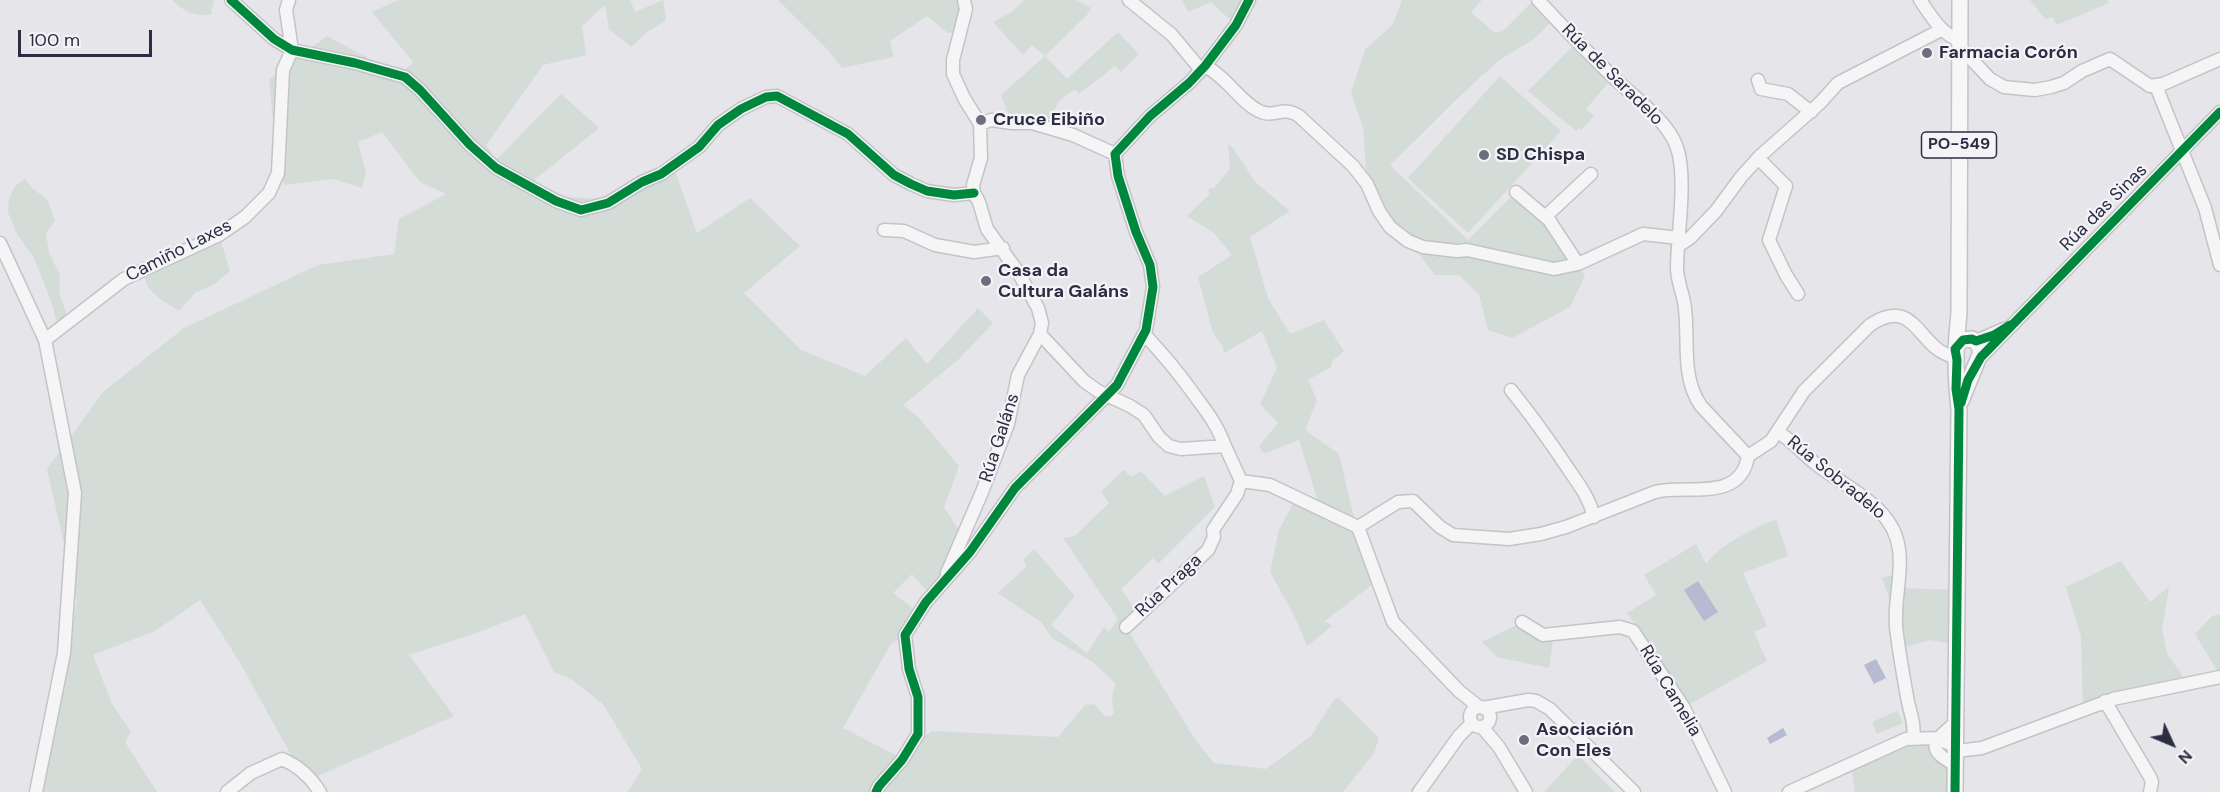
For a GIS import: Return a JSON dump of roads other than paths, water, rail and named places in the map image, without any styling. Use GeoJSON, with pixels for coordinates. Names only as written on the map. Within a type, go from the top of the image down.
{"type":"FeatureCollection","features":[{"type":"Feature","properties":{"kind":"main road","name":"PO-549"},"geometry":{"type":"LineString","coordinates":[[1955,792],[1960,0]]}},
{"type":"Feature","properties":{"kind":"main road","name":"PO-549"},"geometry":{"type":"LineString","coordinates":[[1959,313],[1980,348],[1978,360],[1959,409]]}},
{"type":"Feature","properties":{"kind":"main road"},"geometry":{"type":"LineString","coordinates":[[1974,340],[1963,340],[1956,354],[1968,366],[1978,360]]}},
{"type":"Feature","properties":{"kind":"street"},"geometry":{"type":"LineString","coordinates":[[231,0],[274,39],[292,50],[355,63],[405,77],[420,90],[470,145],[496,168],[556,201],[580,210],[608,203],[661,174],[699,147],[718,125],[741,108],[766,97],[777,96],[848,134],[894,175],[911,184],[927,191],[954,195],[974,193]]}},
{"type":"Feature","properties":{"kind":"street","name":"Camiño Laxes"},"geometry":{"type":"LineString","coordinates":[[45,340],[124,279],[219,235],[245,217],[269,193],[278,173],[283,70],[292,50],[286,10],[289,0]]}},
{"type":"Feature","properties":{"kind":"street"},"geometry":{"type":"LineString","coordinates":[[964,0],[966,9],[953,60],[953,74],[980,124],[981,158],[973,185],[974,193],[987,229],[1003,248],[1038,308],[1042,323],[1040,334],[1084,381],[1144,415],[1159,437],[1169,446],[1181,449],[1225,446]]}},
{"type":"Feature","properties":{"kind":"street"},"geometry":{"type":"LineString","coordinates":[[1129,0],[1172,35],[1203,68],[1226,80],[1257,111],[1268,114],[1289,110],[1299,116],[1353,166],[1367,184],[1384,219],[1390,227],[1408,241],[1423,247],[1467,250],[1554,269],[1578,264],[1643,234],[1679,242],[1690,238],[1716,211],[1740,177],[1758,158],[1810,112],[1838,83],[1941,30]]}},
{"type":"Feature","properties":{"kind":"street"},"geometry":{"type":"LineString","coordinates":[[1115,154],[1150,116],[1203,68],[1236,25],[1250,0]]}},
{"type":"Feature","properties":{"kind":"street","name":"Rúa de Saradelo"},"geometry":{"type":"LineString","coordinates":[[1538,0],[1591,56],[1647,109],[1671,136],[1676,146],[1680,164],[1677,270],[1685,305],[1687,368],[1695,398],[1748,456]]}},
{"type":"Feature","properties":{"kind":"street"},"geometry":{"type":"LineString","coordinates":[[1920,0],[1941,30],[1960,44],[1990,78],[2004,87],[2035,90],[2051,87],[2064,83],[2098,63],[2110,59],[2145,85],[2156,86],[2220,59]]}},
{"type":"Feature","properties":{"kind":"street"},"geometry":{"type":"LineString","coordinates":[[1758,81],[1761,90],[1788,94],[1810,112]]}},
{"type":"Feature","properties":{"kind":"street"},"geometry":{"type":"LineString","coordinates":[[2156,86],[2205,208],[2220,265]]}},
{"type":"Feature","properties":{"kind":"street","name":"Rúa das Sinas"},"geometry":{"type":"LineString","coordinates":[[1978,360],[2220,112]]}},
{"type":"Feature","properties":{"kind":"street"},"geometry":{"type":"LineString","coordinates":[[980,124],[991,120],[1032,123],[1073,135],[1115,154]]}},
{"type":"Feature","properties":{"kind":"street"},"geometry":{"type":"LineString","coordinates":[[876,792],[902,760],[918,734],[918,697],[909,669],[905,635],[926,602],[970,552],[1016,488],[1124,375],[1144,334],[1153,287],[1149,265],[1118,176],[1115,154]]}},
{"type":"Feature","properties":{"kind":"street"},"geometry":{"type":"LineString","coordinates":[[1758,158],[1786,186],[1769,240],[1798,294]]}},
{"type":"Feature","properties":{"kind":"street"},"geometry":{"type":"LineString","coordinates":[[1546,216],[1591,174]]}},
{"type":"Feature","properties":{"kind":"street"},"geometry":{"type":"LineString","coordinates":[[1516,192],[1546,216],[1578,264]]}},
{"type":"Feature","properties":{"kind":"street"},"geometry":{"type":"LineString","coordinates":[[884,230],[904,231],[935,245],[974,252],[1003,248]]}},
{"type":"Feature","properties":{"kind":"street"},"geometry":{"type":"LineString","coordinates":[[0,243],[45,340],[75,493],[64,653],[36,792]]}},
{"type":"Feature","properties":{"kind":"street","name":"Rúa Sobradelo"},"geometry":{"type":"LineString","coordinates":[[1358,527],[1393,504],[1413,501],[1440,527],[1457,537],[1521,538],[1566,527],[1663,490],[1692,491],[1723,486],[1731,483],[1743,472],[1748,456],[1765,446],[1778,432],[1796,400],[1804,391],[1870,325],[1881,318],[1892,314],[1908,319],[1943,355],[1956,354]]}},
{"type":"Feature","properties":{"kind":"street","name":"Rúa das Sinas"},"geometry":{"type":"LineString","coordinates":[[1974,340],[1994,335],[2010,325]]}},
{"type":"Feature","properties":{"kind":"street","name":"Rúa Galáns"},"geometry":{"type":"LineString","coordinates":[[947,580],[946,573],[982,492],[1008,424],[1018,375],[1040,334]]}},
{"type":"Feature","properties":{"kind":"street"},"geometry":{"type":"LineString","coordinates":[[1144,334],[1175,367],[1217,425],[1241,481],[1270,485],[1358,527],[1393,622],[1459,691],[1489,713],[1459,736],[1419,792]]}},
{"type":"Feature","properties":{"kind":"street"},"geometry":{"type":"LineString","coordinates":[[1511,390],[1550,439],[1583,490],[1594,517]]}},
{"type":"Feature","properties":{"kind":"street","name":"Rúa Sobradelo"},"geometry":{"type":"LineString","coordinates":[[1778,432],[1788,438],[1815,463],[1882,512],[1896,534],[1900,558],[1896,629],[1915,739]]}},
{"type":"Feature","properties":{"kind":"street","name":"Rúa Praga"},"geometry":{"type":"LineString","coordinates":[[1126,627],[1208,550],[1214,537],[1213,530],[1237,494],[1241,481]]}},
{"type":"Feature","properties":{"kind":"street"},"geometry":{"type":"LineString","coordinates":[[960,543],[963,550],[970,552]]}},
{"type":"Feature","properties":{"kind":"street","name":"Rúa Camelia"},"geometry":{"type":"LineString","coordinates":[[1522,622],[1543,635],[1620,627],[1633,631],[1684,708],[1725,792]]}},
{"type":"Feature","properties":{"kind":"street"},"geometry":{"type":"LineString","coordinates":[[1937,744],[1947,760],[1956,754],[1982,748],[2105,701],[2220,677]]}},
{"type":"Feature","properties":{"kind":"street"},"geometry":{"type":"LineString","coordinates":[[1459,691],[1478,722],[1499,747],[1526,792]]}},
{"type":"Feature","properties":{"kind":"street"},"geometry":{"type":"LineString","coordinates":[[1481,708],[1532,700],[1546,706],[1634,792]]}},
{"type":"Feature","properties":{"kind":"street"},"geometry":{"type":"LineString","coordinates":[[2105,701],[2150,777],[2152,782],[2150,792]]}},
{"type":"Feature","properties":{"kind":"street"},"geometry":{"type":"LineString","coordinates":[[1478,722],[1508,704]]}},
{"type":"Feature","properties":{"kind":"street"},"geometry":{"type":"LineString","coordinates":[[1937,744],[1955,723]]}},
{"type":"Feature","properties":{"kind":"street"},"geometry":{"type":"LineString","coordinates":[[1789,792],[1906,739],[1937,744],[1956,754]]}},
{"type":"Feature","properties":{"kind":"street"},"geometry":{"type":"LineString","coordinates":[[227,792],[251,773],[282,759],[296,764],[312,779],[320,792]]}},
{"type":"Feature","properties":{"kind":"water"},"geometry":{"type":"Polygon","coordinates":[[[1698,581],[1718,612],[1704,621],[1684,590],[1698,581]]]}},
{"type":"Feature","properties":{"kind":"water"},"geometry":{"type":"Polygon","coordinates":[[[1876,659],[1886,678],[1874,684],[1864,665],[1876,659]]]}},
{"type":"Feature","properties":{"kind":"water"},"geometry":{"type":"Polygon","coordinates":[[[1783,728],[1787,735],[1770,744],[1767,738],[1783,728]]]}},
{"type":"Feature","properties":{"kind":"place","name":"Farmacia Corón"},"geometry":{"type":"Point","coordinates":[1927,53]}},
{"type":"Feature","properties":{"kind":"place","name":"Cruce Eibiño"},"geometry":{"type":"Point","coordinates":[981,120]}},
{"type":"Feature","properties":{"kind":"place","name":"SD Chispa"},"geometry":{"type":"Point","coordinates":[1484,155]}},
{"type":"Feature","properties":{"kind":"place","name":"Casa da Cultura Galáns"},"geometry":{"type":"Point","coordinates":[986,281]}},
{"type":"Feature","properties":{"kind":"place","name":"Asociación Con Eles"},"geometry":{"type":"Point","coordinates":[1524,740]}}]}
